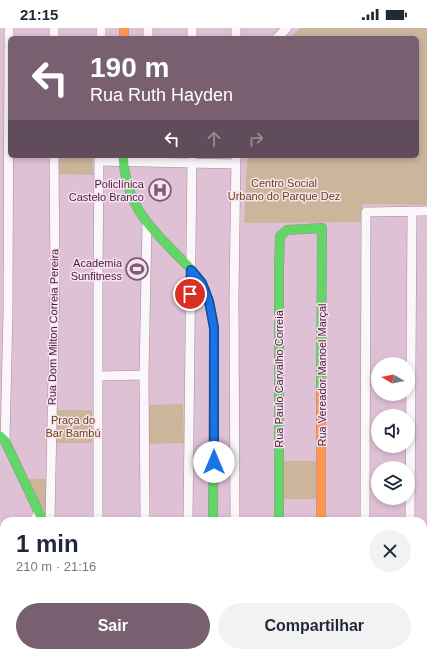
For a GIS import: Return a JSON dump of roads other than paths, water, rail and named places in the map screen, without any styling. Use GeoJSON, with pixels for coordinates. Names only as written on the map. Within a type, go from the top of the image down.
{"type":"FeatureCollection","features":[{"type":"Feature","properties":{"kind":"street"},"geometry":{"type":"LineString","coordinates":[[9,158],[8,312],[2,438],[41,517]]}},
{"type":"Feature","properties":{"kind":"street","name":"Rua Dom Milton Correia Pereira"},"geometry":{"type":"LineString","coordinates":[[50,517],[55,277],[54,158]]}},
{"type":"Feature","properties":{"kind":"street"},"geometry":{"type":"LineString","coordinates":[[98,517],[99,159],[237,159],[234,269],[235,517]]}},
{"type":"Feature","properties":{"kind":"street"},"geometry":{"type":"LineString","coordinates":[[123,159],[126,183],[135,207],[147,223],[202,283],[209,301],[214,328],[213,517]]}},
{"type":"Feature","properties":{"kind":"street"},"geometry":{"type":"LineString","coordinates":[[188,517],[192,160]]}},
{"type":"Feature","properties":{"kind":"street"},"geometry":{"type":"LineString","coordinates":[[365,517],[366,212],[412,210],[427,211]]}},
{"type":"Feature","properties":{"kind":"street"},"geometry":{"type":"LineString","coordinates":[[410,517],[412,210]]}},
{"type":"Feature","properties":{"kind":"street"},"geometry":{"type":"LineString","coordinates":[[145,517],[144,374],[147,223]]}},
{"type":"Feature","properties":{"kind":"street","name":"Rua Vereador Manoel Marçal"},"geometry":{"type":"LineString","coordinates":[[280,236],[286,230],[322,228],[322,517]]}},
{"type":"Feature","properties":{"kind":"street","name":"Rua Paulo Carvalho Correia"},"geometry":{"type":"LineString","coordinates":[[279,517],[280,236]]}},
{"type":"Feature","properties":{"kind":"street"},"geometry":{"type":"LineString","coordinates":[[98,376],[144,374]]}},
{"type":"Feature","properties":{"kind":"street"},"geometry":{"type":"LineString","coordinates":[[36,517],[39,512]]}},
{"type":"Feature","properties":{"kind":"place","name":"Policlínica Castelo Branco"},"geometry":{"type":"Point","coordinates":[160,190]}},
{"type":"Feature","properties":{"kind":"place","name":"Academia Sunfitness"},"geometry":{"type":"Point","coordinates":[137,269]}},
{"type":"Feature","properties":{"kind":"park label","name":"Centro Social Urbano do Parque Dez"},"geometry":{"type":"Point","coordinates":[284,189]}},
{"type":"Feature","properties":{"kind":"park label","name":"Praça do Bar Bambú"},"geometry":{"type":"Point","coordinates":[73,426]}}]}
